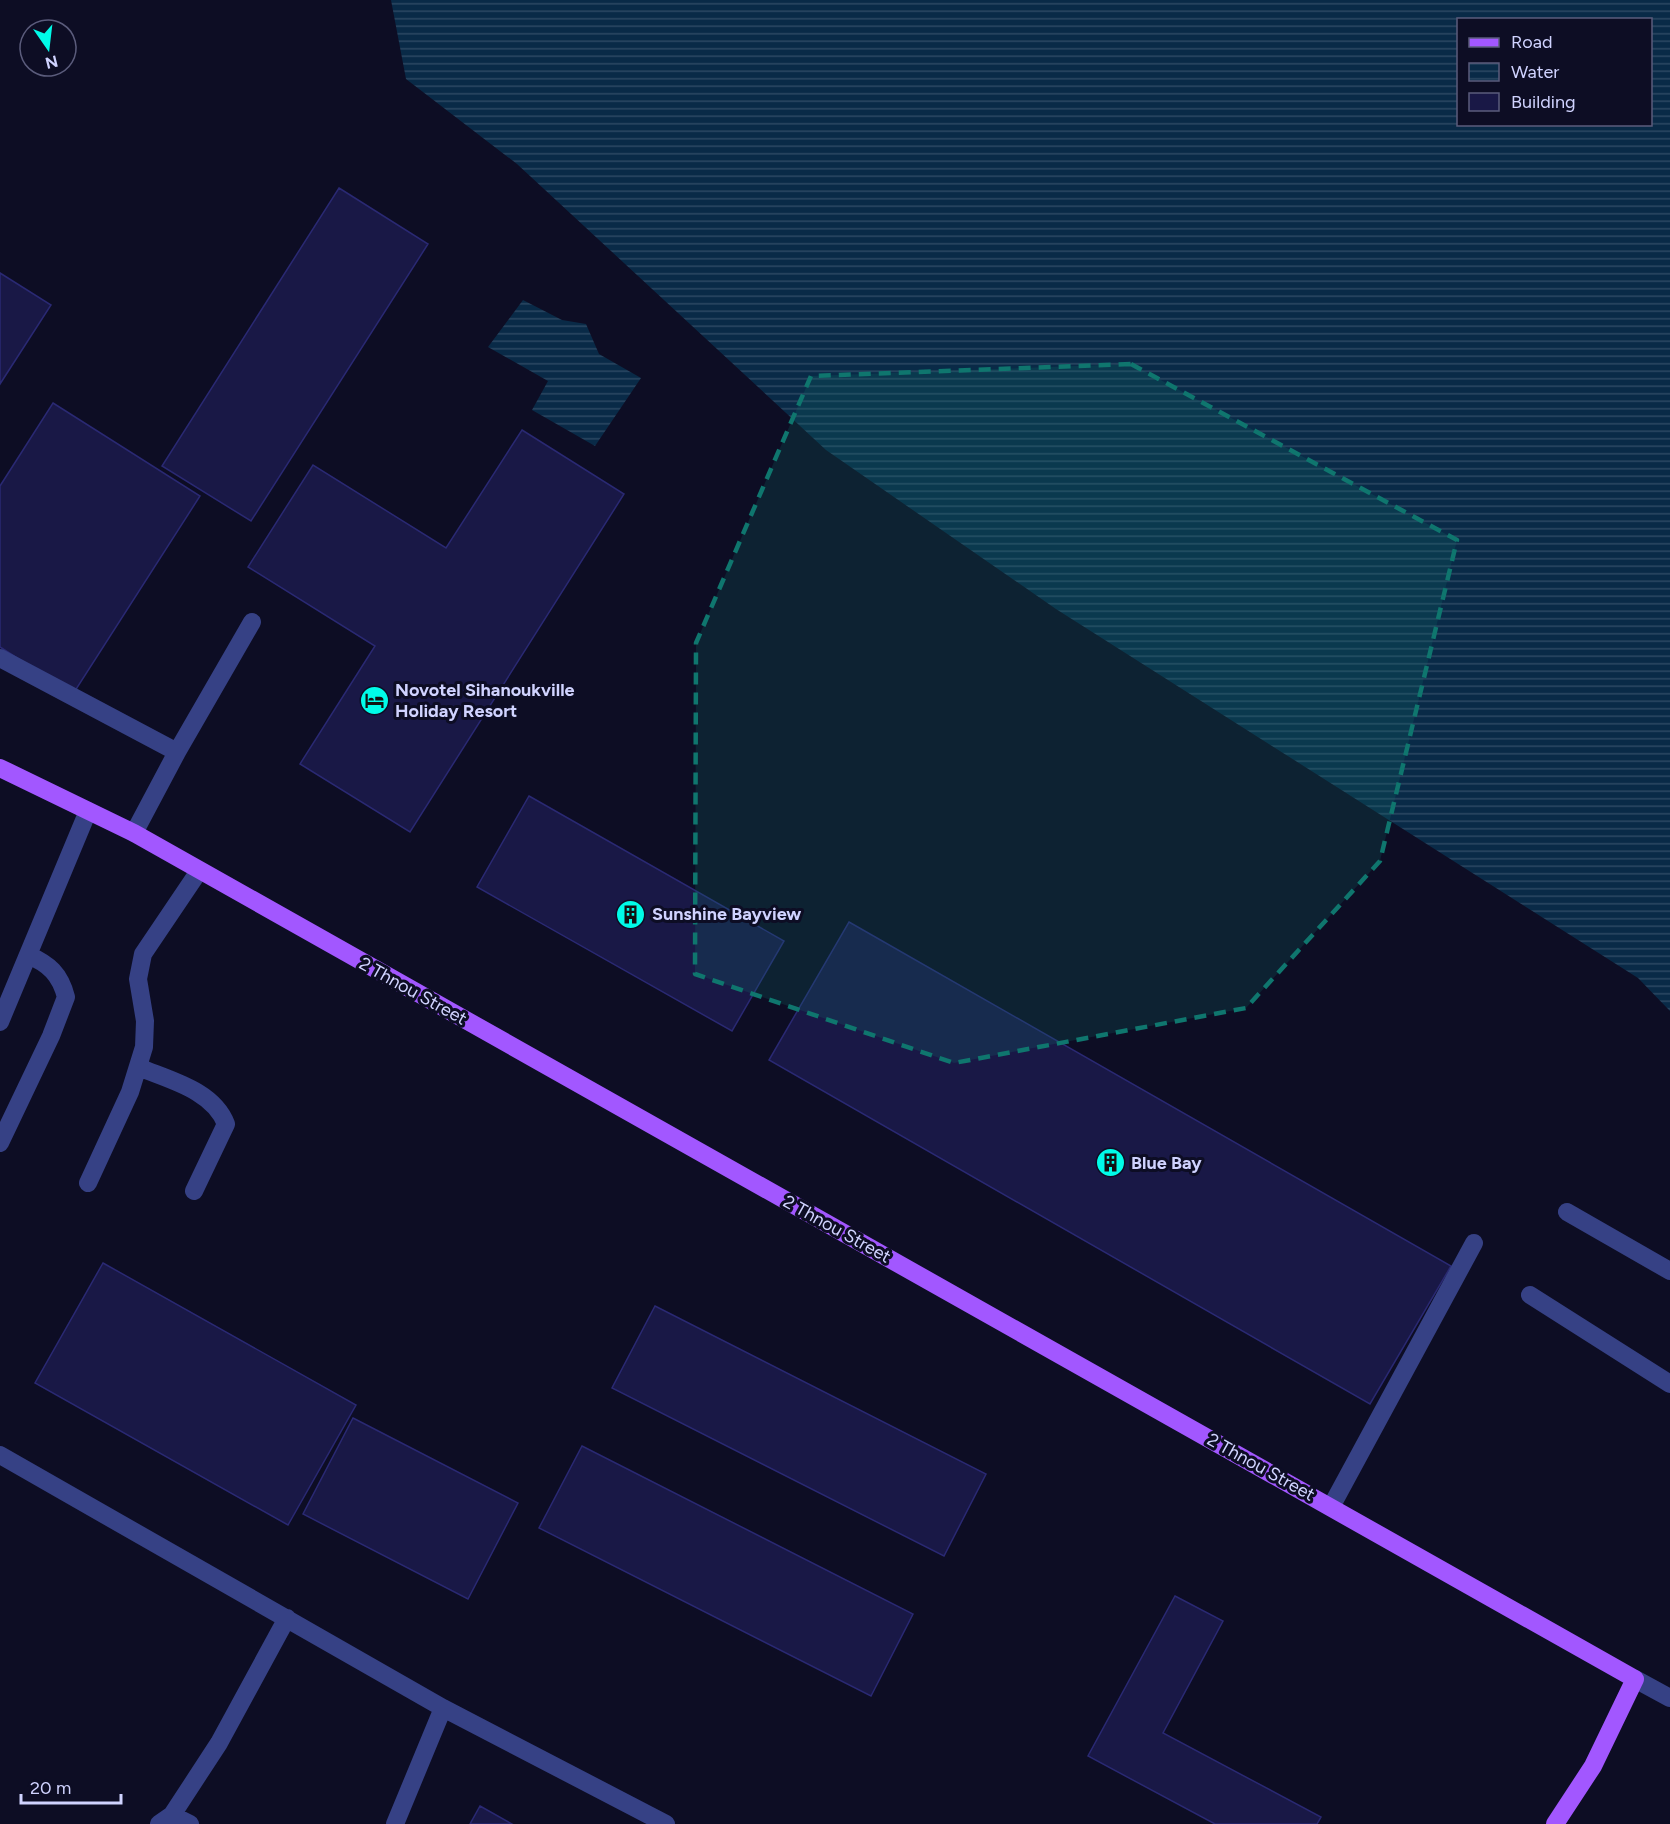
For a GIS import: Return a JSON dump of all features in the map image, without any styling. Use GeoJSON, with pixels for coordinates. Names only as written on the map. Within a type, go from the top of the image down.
{"type":"FeatureCollection","features":[{"type":"Feature","properties":{"kind":"main road","name":"2 Thnou Street"},"geometry":{"type":"LineString","coordinates":[[0,768],[134,832],[199,871],[1635,1679]]}},
{"type":"Feature","properties":{"kind":"main road"},"geometry":{"type":"LineString","coordinates":[[1555,1824],[1593,1766],[1635,1679]]}},
{"type":"Feature","properties":{"kind":"street"},"geometry":{"type":"LineString","coordinates":[[134,832],[252,622]]}},
{"type":"Feature","properties":{"kind":"street"},"geometry":{"type":"LineString","coordinates":[[0,658],[177,752]]}},
{"type":"Feature","properties":{"kind":"street"},"geometry":{"type":"LineString","coordinates":[[0,1022],[88,811]]}},
{"type":"Feature","properties":{"kind":"street"},"geometry":{"type":"LineString","coordinates":[[88,1183],[130,1092],[144,1047],[145,1021],[138,979],[143,954],[199,871]]}},
{"type":"Feature","properties":{"kind":"street"},"geometry":{"type":"LineString","coordinates":[[0,1143],[51,1036],[66,997],[56,972],[44,962],[28,955]]}},
{"type":"Feature","properties":{"kind":"street"},"geometry":{"type":"LineString","coordinates":[[138,1067],[197,1092],[221,1111],[226,1124],[194,1191]]}},
{"type":"Feature","properties":{"kind":"street"},"geometry":{"type":"LineString","coordinates":[[1567,1212],[1670,1271]]}},
{"type":"Feature","properties":{"kind":"street"},"geometry":{"type":"LineString","coordinates":[[1331,1507],[1474,1243]]}},
{"type":"Feature","properties":{"kind":"street"},"geometry":{"type":"LineString","coordinates":[[1530,1295],[1670,1384]]}},
{"type":"Feature","properties":{"kind":"street"},"geometry":{"type":"LineString","coordinates":[[0,1455],[443,1708],[666,1824]]}},
{"type":"Feature","properties":{"kind":"street"},"geometry":{"type":"LineString","coordinates":[[190,1824],[166,1820],[219,1743],[287,1618]]}},
{"type":"Feature","properties":{"kind":"street","name":"2 Thnou Street"},"geometry":{"type":"LineString","coordinates":[[1635,1679],[1668,1693]]}},
{"type":"Feature","properties":{"kind":"street"},"geometry":{"type":"LineString","coordinates":[[395,1824],[443,1708]]}},
{"type":"Feature","properties":{"kind":"highlighted area"},"geometry":{"type":"Polygon","coordinates":[[[1131,364],[1457,540],[1380,861],[1246,1008],[954,1063],[695,974],[696,643],[811,376],[1131,364]]]}},
{"type":"Feature","properties":{"kind":"water"},"geometry":{"type":"Polygon","coordinates":[[[391,0],[1670,0],[1670,1011],[1638,978],[1056,609],[826,450],[517,164],[406,79],[391,0]]]}},
{"type":"Feature","properties":{"kind":"water"},"geometry":{"type":"Polygon","coordinates":[[[523,300],[562,320],[586,324],[599,354],[641,378],[595,446],[532,410],[548,381],[488,347],[523,300]]]}},
{"type":"Feature","properties":{"kind":"building"},"geometry":{"type":"Polygon","coordinates":[[[339,188],[428,244],[251,521],[162,466],[339,188]]]}},
{"type":"Feature","properties":{"kind":"building"},"geometry":{"type":"Polygon","coordinates":[[[0,273],[51,305],[0,384],[0,273]]]}},
{"type":"Feature","properties":{"kind":"building"},"geometry":{"type":"Polygon","coordinates":[[[53,403],[200,496],[73,694],[0,647],[0,486],[53,403]]]}},
{"type":"Feature","properties":{"kind":"building"},"geometry":{"type":"Polygon","coordinates":[[[522,430],[624,494],[410,832],[300,764],[375,646],[248,567],[313,465],[446,548],[522,430]]]}},
{"type":"Feature","properties":{"kind":"building","name":"Sunshine Bayview"},"geometry":{"type":"Polygon","coordinates":[[[529,796],[784,941],[732,1031],[477,887],[529,796]]]}},
{"type":"Feature","properties":{"kind":"building","name":"Blue Bay"},"geometry":{"type":"Polygon","coordinates":[[[849,922],[1451,1266],[1370,1404],[769,1060],[849,922]]]}},
{"type":"Feature","properties":{"kind":"building"},"geometry":{"type":"Polygon","coordinates":[[[103,1263],[356,1405],[288,1525],[35,1383],[103,1263]]]}},
{"type":"Feature","properties":{"kind":"building"},"geometry":{"type":"Polygon","coordinates":[[[655,1306],[986,1474],[944,1556],[612,1388],[655,1306]]]}},
{"type":"Feature","properties":{"kind":"building"},"geometry":{"type":"Polygon","coordinates":[[[353,1418],[518,1503],[468,1599],[303,1514],[353,1418]]]}},
{"type":"Feature","properties":{"kind":"building"},"geometry":{"type":"Polygon","coordinates":[[[582,1446],[913,1614],[871,1696],[539,1528],[582,1446]]]}},
{"type":"Feature","properties":{"kind":"building"},"geometry":{"type":"Polygon","coordinates":[[[1175,1596],[1223,1621],[1163,1733],[1321,1817],[1317,1824],[1215,1824],[1088,1756],[1175,1596]]]}},
{"type":"Feature","properties":{"kind":"building"},"geometry":{"type":"Polygon","coordinates":[[[480,1806],[512,1824],[470,1824],[480,1806]]]}},
{"type":"Feature","properties":{"kind":"place","name":"Novotel Sihanoukville Holiday Resort"},"geometry":{"type":"Point","coordinates":[374,700]}},
{"type":"Feature","properties":{"kind":"place","name":"Sunshine Bayview"},"geometry":{"type":"Point","coordinates":[631,914]}},
{"type":"Feature","properties":{"kind":"place","name":"Blue Bay"},"geometry":{"type":"Point","coordinates":[1110,1163]}}]}
